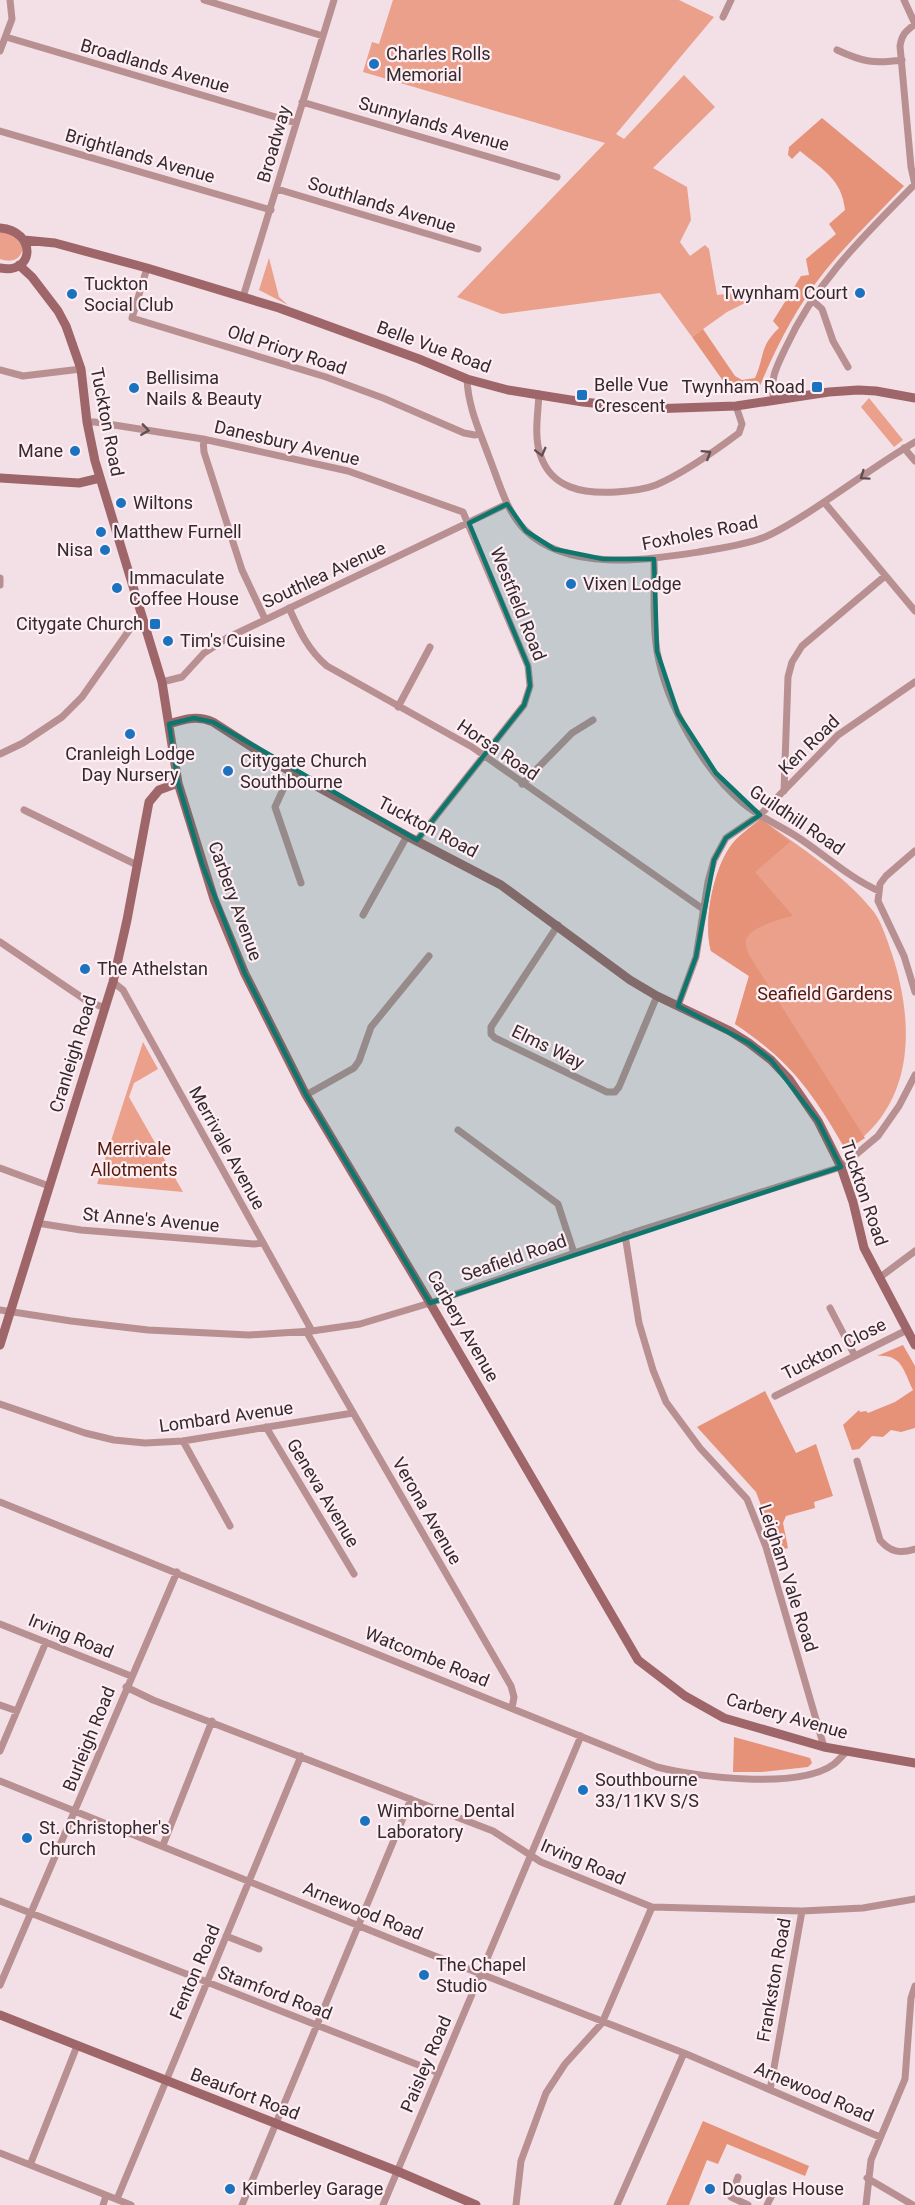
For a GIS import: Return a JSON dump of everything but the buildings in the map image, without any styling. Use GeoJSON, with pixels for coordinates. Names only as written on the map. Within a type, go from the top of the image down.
{"type":"FeatureCollection","features":[{"type":"Feature","properties":{"kind":"street"},"geometry":{"type":"LineString","coordinates":[[0,51],[12,19],[9,0]]}},
{"type":"Feature","properties":{"kind":"street"},"geometry":{"type":"LineString","coordinates":[[204,0],[323,36]]}},
{"type":"Feature","properties":{"kind":"street","name":"Broadway"},"geometry":{"type":"LineString","coordinates":[[243,297],[334,0]]}},
{"type":"Feature","properties":{"kind":"street"},"geometry":{"type":"LineString","coordinates":[[723,17],[731,0]]}},
{"type":"Feature","properties":{"kind":"street"},"geometry":{"type":"LineString","coordinates":[[774,400],[772,390],[774,372],[792,333],[819,287],[915,184],[910,167],[902,36],[915,24],[904,0]]}},
{"type":"Feature","properties":{"kind":"street","name":"Broadlands Avenue"},"geometry":{"type":"LineString","coordinates":[[6,38],[296,123]]}},
{"type":"Feature","properties":{"kind":"street"},"geometry":{"type":"LineString","coordinates":[[837,50],[871,63],[902,60]]}},
{"type":"Feature","properties":{"kind":"street","name":"Sunnylands Avenue"},"geometry":{"type":"LineString","coordinates":[[302,102],[557,177]]}},
{"type":"Feature","properties":{"kind":"street","name":"Brightlands Avenue"},"geometry":{"type":"LineString","coordinates":[[0,131],[271,210]]}},
{"type":"Feature","properties":{"kind":"street","name":"Southlands Avenue"},"geometry":{"type":"LineString","coordinates":[[277,189],[478,249]]}},
{"type":"Feature","properties":{"kind":"street"},"geometry":{"type":"LineString","coordinates":[[0,228],[17,232],[27,248],[27,257],[20,265],[0,268]]}},
{"type":"Feature","properties":{"kind":"street","name":"Belle Vue Road"},"geometry":{"type":"LineString","coordinates":[[24,240],[55,243],[243,297],[419,359],[467,379],[508,390],[582,402],[650,408],[736,406],[858,390],[915,398]]}},
{"type":"Feature","properties":{"kind":"street","name":"Tuckton Road"},"geometry":{"type":"LineString","coordinates":[[20,265],[58,311],[66,326],[81,369],[87,422],[100,478],[162,682],[169,724],[194,717],[204,718],[291,772],[501,885],[630,980],[740,1037],[771,1060],[789,1079],[818,1121],[841,1167],[853,1202],[864,1248],[915,1345]]}},
{"type":"Feature","properties":{"kind":"street","name":"Old Priory Road"},"geometry":{"type":"LineString","coordinates":[[147,268],[132,318],[326,377],[383,398],[464,433],[475,435],[480,433]]}},
{"type":"Feature","properties":{"kind":"street"},"geometry":{"type":"LineString","coordinates":[[812,300],[822,309],[833,341],[848,367]]}},
{"type":"Feature","properties":{"kind":"street"},"geometry":{"type":"LineString","coordinates":[[0,370],[23,376],[81,369]]}},
{"type":"Feature","properties":{"kind":"street","name":"Foxholes Road"},"geometry":{"type":"LineString","coordinates":[[467,379],[468,397],[480,433],[507,504],[516,520],[526,531],[554,549],[585,557],[654,559],[752,542],[779,530],[915,442]]}},
{"type":"Feature","properties":{"kind":"street"},"geometry":{"type":"LineString","coordinates":[[538,394],[537,429],[539,451],[543,463],[566,486],[596,493],[640,490],[669,478],[739,433],[742,424],[736,406]]}},
{"type":"Feature","properties":{"kind":"street","name":"Danesbury Avenue"},"geometry":{"type":"LineString","coordinates":[[87,422],[203,439],[348,471],[463,512],[469,523]]}},
{"type":"Feature","properties":{"kind":"street"},"geometry":{"type":"LineString","coordinates":[[203,439],[204,452],[242,570],[265,619]]}},
{"type":"Feature","properties":{"kind":"street"},"geometry":{"type":"LineString","coordinates":[[904,448],[915,461]]}},
{"type":"Feature","properties":{"kind":"street"},"geometry":{"type":"LineString","coordinates":[[0,478],[79,483],[100,478]]}},
{"type":"Feature","properties":{"kind":"street"},"geometry":{"type":"LineString","coordinates":[[824,502],[915,611]]}},
{"type":"Feature","properties":{"kind":"street","name":"Southlea Avenue"},"geometry":{"type":"LineString","coordinates":[[162,682],[182,677],[210,649],[265,619],[507,504]]}},
{"type":"Feature","properties":{"kind":"street","name":"Westfield Road"},"geometry":{"type":"LineString","coordinates":[[363,915],[412,838],[524,705],[528,693],[530,677],[528,666],[469,523]]}},
{"type":"Feature","properties":{"kind":"street","name":"Guildhill Road"},"geometry":{"type":"LineString","coordinates":[[654,559],[655,635],[661,669],[678,714],[702,754],[736,797],[797,836],[864,885],[879,891]]}},
{"type":"Feature","properties":{"kind":"street"},"geometry":{"type":"LineString","coordinates":[[784,791],[788,677],[792,662],[802,646],[885,576]]}},
{"type":"Feature","properties":{"kind":"street"},"geometry":{"type":"LineString","coordinates":[[0,578],[0,585]]}},
{"type":"Feature","properties":{"kind":"street","name":"Horsa Road"},"geometry":{"type":"LineString","coordinates":[[289,608],[301,633],[317,657],[327,666],[483,755],[703,909]]}},
{"type":"Feature","properties":{"kind":"street"},"geometry":{"type":"LineString","coordinates":[[0,754],[23,743],[62,717],[82,697],[130,629],[145,622]]}},
{"type":"Feature","properties":{"kind":"street"},"geometry":{"type":"LineString","coordinates":[[398,707],[430,647]]}},
{"type":"Feature","properties":{"kind":"street","name":"Ken Road"},"geometry":{"type":"LineString","coordinates":[[678,1006],[696,957],[703,909],[714,860],[726,838],[760,814],[838,735],[915,682]]}},
{"type":"Feature","properties":{"kind":"street"},"geometry":{"type":"LineString","coordinates":[[522,784],[572,733],[593,720]]}},
{"type":"Feature","properties":{"kind":"street","name":"Carbery Avenue"},"geometry":{"type":"LineString","coordinates":[[169,724],[178,783],[202,864],[233,947],[267,1022],[306,1095],[638,1660],[685,1696],[724,1718],[824,1747],[915,1764]]}},
{"type":"Feature","properties":{"kind":"street"},"geometry":{"type":"LineString","coordinates":[[291,772],[274,807],[301,883]]}},
{"type":"Feature","properties":{"kind":"street","name":"Cranleigh Road"},"geometry":{"type":"LineString","coordinates":[[0,1346],[5,1311],[37,1223],[113,982],[149,801],[159,790],[178,783]]}},
{"type":"Feature","properties":{"kind":"street"},"geometry":{"type":"LineString","coordinates":[[24,810],[137,865]]}},
{"type":"Feature","properties":{"kind":"street"},"geometry":{"type":"LineString","coordinates":[[915,852],[886,876],[880,884],[878,901],[904,956],[915,992]]}},
{"type":"Feature","properties":{"kind":"street","name":"Elms Way"},"geometry":{"type":"LineString","coordinates":[[558,925],[491,1027],[491,1034],[495,1038],[608,1092],[615,1092],[657,996]]}},
{"type":"Feature","properties":{"kind":"street"},"geometry":{"type":"LineString","coordinates":[[0,942],[87,1001],[105,1008]]}},
{"type":"Feature","properties":{"kind":"street"},"geometry":{"type":"LineString","coordinates":[[306,1095],[354,1068],[360,1061],[370,1027],[429,956]]}},
{"type":"Feature","properties":{"kind":"street","name":"Merrivale Avenue"},"geometry":{"type":"LineString","coordinates":[[113,982],[123,990],[309,1331]]}},
{"type":"Feature","properties":{"kind":"street","name":"Seafield Road"},"geometry":{"type":"LineString","coordinates":[[5,1311],[148,1330],[249,1335],[309,1331],[360,1324],[430,1303],[625,1235],[841,1167],[878,1136],[899,1106],[915,1075]]}},
{"type":"Feature","properties":{"kind":"street"},"geometry":{"type":"LineString","coordinates":[[458,1130],[558,1204],[574,1253]]}},
{"type":"Feature","properties":{"kind":"street"},"geometry":{"type":"LineString","coordinates":[[0,1168],[49,1186]]}},
{"type":"Feature","properties":{"kind":"street","name":"St Anne's Avenue"},"geometry":{"type":"LineString","coordinates":[[37,1223],[81,1230],[263,1243]]}},
{"type":"Feature","properties":{"kind":"street","name":"Leigham Vale Road"},"geometry":{"type":"LineString","coordinates":[[625,1235],[639,1323],[653,1370],[666,1402],[681,1424],[747,1499],[766,1547],[824,1747]]}},
{"type":"Feature","properties":{"kind":"street"},"geometry":{"type":"LineString","coordinates":[[879,1278],[915,1251]]}},
{"type":"Feature","properties":{"kind":"street"},"geometry":{"type":"LineString","coordinates":[[830,1308],[855,1356]]}},
{"type":"Feature","properties":{"kind":"street","name":"Tuckton Close"},"geometry":{"type":"LineString","coordinates":[[775,1396],[907,1330]]}},
{"type":"Feature","properties":{"kind":"street","name":"Verona Avenue"},"geometry":{"type":"LineString","coordinates":[[309,1331],[353,1413],[511,1686],[514,1697],[512,1708]]}},
{"type":"Feature","properties":{"kind":"street","name":"Lombard Avenue"},"geometry":{"type":"LineString","coordinates":[[0,1404],[85,1433],[114,1440],[145,1443],[183,1441],[353,1413]]}},
{"type":"Feature","properties":{"kind":"street","name":"Geneva Avenue"},"geometry":{"type":"LineString","coordinates":[[266,1427],[354,1574]]}},
{"type":"Feature","properties":{"kind":"street"},"geometry":{"type":"LineString","coordinates":[[183,1441],[230,1526]]}},
{"type":"Feature","properties":{"kind":"street"},"geometry":{"type":"LineString","coordinates":[[857,1461],[880,1540],[886,1548],[896,1552],[915,1549]]}},
{"type":"Feature","properties":{"kind":"street","name":"Watcombe Road"},"geometry":{"type":"LineString","coordinates":[[0,1502],[657,1767],[718,1778],[767,1779],[806,1775],[833,1765],[847,1751]]}},
{"type":"Feature","properties":{"kind":"street","name":"Burleigh Road"},"geometry":{"type":"LineString","coordinates":[[0,1985],[177,1572]]}},
{"type":"Feature","properties":{"kind":"street","name":"Irving Road"},"geometry":{"type":"LineString","coordinates":[[0,1624],[131,1676]]}},
{"type":"Feature","properties":{"kind":"street"},"geometry":{"type":"LineString","coordinates":[[0,1750],[46,1642]]}},
{"type":"Feature","properties":{"kind":"street","name":"Irving Road"},"geometry":{"type":"LineString","coordinates":[[126,1687],[153,1700],[493,1831],[531,1856],[652,1907],[802,1911],[863,1908],[915,1899]]}},
{"type":"Feature","properties":{"kind":"street"},"geometry":{"type":"LineString","coordinates":[[0,1705],[17,1711]]}},
{"type":"Feature","properties":{"kind":"street"},"geometry":{"type":"LineString","coordinates":[[163,1845],[212,1721]]}},
{"type":"Feature","properties":{"kind":"street","name":"Paisley Road"},"geometry":{"type":"LineString","coordinates":[[382,2205],[581,1736]]}},
{"type":"Feature","properties":{"kind":"street","name":"Fenton Road"},"geometry":{"type":"LineString","coordinates":[[117,2199],[301,1756]]}},
{"type":"Feature","properties":{"kind":"street","name":"Arnewood Road"},"geometry":{"type":"LineString","coordinates":[[0,1781],[163,1845],[358,1926],[602,2023],[684,2053],[880,2137]]}},
{"type":"Feature","properties":{"kind":"street"},"geometry":{"type":"LineString","coordinates":[[242,2205],[411,1799]]}},
{"type":"Feature","properties":{"kind":"street","name":"Stamford Road"},"geometry":{"type":"LineString","coordinates":[[0,1901],[439,2073]]}},
{"type":"Feature","properties":{"kind":"street"},"geometry":{"type":"LineString","coordinates":[[516,2205],[518,2175],[523,2156],[546,2093],[565,2064],[602,2023],[652,1907]]}},
{"type":"Feature","properties":{"kind":"street","name":"Frankston Road"},"geometry":{"type":"LineString","coordinates":[[770,2090],[802,1911]]}},
{"type":"Feature","properties":{"kind":"street"},"geometry":{"type":"LineString","coordinates":[[226,1936],[259,1949]]}},
{"type":"Feature","properties":{"kind":"street"},"geometry":{"type":"LineString","coordinates":[[866,2205],[867,2178],[871,2160],[905,2079],[911,1998],[915,1986]]}},
{"type":"Feature","properties":{"kind":"street","name":"Beaufort Road"},"geometry":{"type":"LineString","coordinates":[[0,2015],[397,2171],[477,2205]]}},
{"type":"Feature","properties":{"kind":"street"},"geometry":{"type":"LineString","coordinates":[[30,2164],[77,2046]]}},
{"type":"Feature","properties":{"kind":"street"},"geometry":{"type":"LineString","coordinates":[[617,2205],[684,2053]]}},
{"type":"Feature","properties":{"kind":"street"},"geometry":{"type":"LineString","coordinates":[[0,2153],[131,2205]]}},
{"type":"Feature","properties":{"kind":"street"},"geometry":{"type":"LineString","coordinates":[[738,2177],[731,2197],[748,2205]]}},
{"type":"Feature","properties":{"kind":"street"},"geometry":{"type":"LineString","coordinates":[[867,2178],[913,2205]]}},
{"type":"Feature","properties":{"kind":"street"},"geometry":{"type":"LineString","coordinates":[[767,2205],[775,2189]]}},
{"type":"Feature","properties":{"kind":"street"},"geometry":{"type":"LineString","coordinates":[[103,2205],[106,2196]]}},
{"type":"Feature","properties":{"kind":"highlighted area"},"geometry":{"type":"Polygon","coordinates":[[[507,504],[526,531],[554,549],[603,559],[654,559],[657,651],[678,714],[716,773],[760,815],[726,838],[714,860],[696,957],[678,1006],[749,1043],[771,1060],[818,1121],[841,1167],[430,1303],[306,1095],[245,974],[202,864],[178,783],[169,724],[194,718],[213,722],[417,840],[524,705],[530,686],[528,666],[469,523],[507,504]]]}},
{"type":"Feature","properties":{"kind":"green space"},"geometry":{"type":"Polygon","coordinates":[[[393,0],[679,0],[714,17],[616,134],[624,139],[684,75],[715,107],[653,168],[687,187],[691,220],[680,242],[690,256],[705,245],[709,249],[717,295],[734,293],[745,303],[727,312],[692,337],[660,293],[502,314],[457,297],[605,143],[363,72],[372,42],[379,44],[393,0]]]}},
{"type":"Feature","properties":{"kind":"green space"},"geometry":{"type":"Polygon","coordinates":[[[0,231],[12,233],[23,247],[18,258],[8,261],[0,259],[0,231]]]}},
{"type":"Feature","properties":{"kind":"green space"},"geometry":{"type":"Polygon","coordinates":[[[269,258],[279,297],[288,305],[259,290],[269,258]]]}},
{"type":"Feature","properties":{"kind":"green space"},"geometry":{"type":"Polygon","coordinates":[[[869,398],[903,440],[894,447],[861,407],[869,398]]]}},
{"type":"Feature","properties":{"kind":"green space","name":"Seafield Gardens"},"geometry":{"type":"Polygon","coordinates":[[[761,819],[835,873],[862,898],[879,921],[892,954],[904,1008],[906,1035],[904,1061],[897,1086],[886,1110],[870,1131],[848,1149],[844,1147],[821,1109],[798,1078],[754,1037],[735,1024],[749,976],[711,951],[709,912],[719,869],[733,843],[761,819]]]}},
{"type":"Feature","properties":{"kind":"green space","name":"Merrivale Allotments"},"geometry":{"type":"Polygon","coordinates":[[[143,1042],[158,1069],[134,1083],[129,1097],[183,1192],[97,1184],[143,1042]]]}},
{"type":"Feature","properties":{"kind":"shaded area"},"geometry":{"type":"Polygon","coordinates":[[[822,118],[904,186],[844,249],[815,284],[788,327],[759,388],[750,393],[733,395],[692,337],[703,329],[735,376],[742,380],[755,378],[765,346],[779,328],[773,321],[801,276],[809,275],[806,259],[836,234],[829,224],[845,210],[840,190],[823,169],[800,151],[792,159],[788,155],[789,147],[822,118]]]}},
{"type":"Feature","properties":{"kind":"shaded area"},"geometry":{"type":"Polygon","coordinates":[[[761,819],[790,842],[755,872],[793,916],[766,924],[753,931],[748,935],[746,948],[865,1138],[848,1149],[844,1147],[821,1109],[798,1078],[754,1037],[735,1024],[749,976],[711,951],[709,912],[719,869],[733,843],[761,819]]]}},
{"type":"Feature","properties":{"kind":"shaded area"},"geometry":{"type":"Polygon","coordinates":[[[903,1345],[915,1366],[915,1428],[901,1432],[891,1430],[883,1437],[872,1436],[859,1449],[852,1450],[843,1425],[859,1410],[868,1413],[895,1402],[913,1390],[897,1361],[885,1356],[877,1356],[903,1345]]]}},
{"type":"Feature","properties":{"kind":"shaded area"},"geometry":{"type":"Polygon","coordinates":[[[765,1391],[796,1453],[816,1444],[833,1496],[814,1502],[815,1508],[786,1516],[783,1523],[788,1548],[778,1551],[756,1492],[697,1427],[765,1391]]]}},
{"type":"Feature","properties":{"kind":"shaded area"},"geometry":{"type":"Polygon","coordinates":[[[734,1737],[810,1758],[812,1763],[808,1767],[761,1772],[733,1772],[734,1737]]]}},
{"type":"Feature","properties":{"kind":"shaded area"},"geometry":{"type":"Polygon","coordinates":[[[703,2121],[809,2166],[805,2176],[727,2144],[718,2164],[707,2160],[689,2205],[666,2205],[703,2121]]]}},
{"type":"Feature","properties":{"kind":"place","name":"Charles Rolls Memorial"},"geometry":{"type":"Point","coordinates":[374,64]}},
{"type":"Feature","properties":{"kind":"place","name":"Twynham Court"},"geometry":{"type":"Point","coordinates":[860,293]}},
{"type":"Feature","properties":{"kind":"place","name":"Tuckton Social Club"},"geometry":{"type":"Point","coordinates":[72,294]}},
{"type":"Feature","properties":{"kind":"place","name":"Twynham Road"},"geometry":{"type":"Point","coordinates":[817,387]}},
{"type":"Feature","properties":{"kind":"place","name":"Bellisima Nails & Beauty"},"geometry":{"type":"Point","coordinates":[134,388]}},
{"type":"Feature","properties":{"kind":"place","name":"Belle Vue Crescent"},"geometry":{"type":"Point","coordinates":[582,395]}},
{"type":"Feature","properties":{"kind":"place","name":"Mane"},"geometry":{"type":"Point","coordinates":[75,451]}},
{"type":"Feature","properties":{"kind":"place","name":"Wiltons"},"geometry":{"type":"Point","coordinates":[121,503]}},
{"type":"Feature","properties":{"kind":"place","name":"Matthew Furnell"},"geometry":{"type":"Point","coordinates":[101,532]}},
{"type":"Feature","properties":{"kind":"place","name":"Nisa"},"geometry":{"type":"Point","coordinates":[105,550]}},
{"type":"Feature","properties":{"kind":"place","name":"Vixen Lodge"},"geometry":{"type":"Point","coordinates":[571,584]}},
{"type":"Feature","properties":{"kind":"place","name":"Immaculate Coffee House"},"geometry":{"type":"Point","coordinates":[117,588]}},
{"type":"Feature","properties":{"kind":"place","name":"Citygate Church"},"geometry":{"type":"Point","coordinates":[155,624]}},
{"type":"Feature","properties":{"kind":"place","name":"Tim's Cuisine"},"geometry":{"type":"Point","coordinates":[168,641]}},
{"type":"Feature","properties":{"kind":"place","name":"Cranleigh Lodge Day Nursery"},"geometry":{"type":"Point","coordinates":[130,734]}},
{"type":"Feature","properties":{"kind":"place","name":"Citygate Church Southbourne"},"geometry":{"type":"Point","coordinates":[228,771]}},
{"type":"Feature","properties":{"kind":"place","name":"The Athelstan"},"geometry":{"type":"Point","coordinates":[85,969]}},
{"type":"Feature","properties":{"kind":"place","name":"Southbourne 33/11KV S/S"},"geometry":{"type":"Point","coordinates":[583,1790]}},
{"type":"Feature","properties":{"kind":"place","name":"Wimborne Dental Laboratory"},"geometry":{"type":"Point","coordinates":[365,1821]}},
{"type":"Feature","properties":{"kind":"place","name":"St. Christopher's Church"},"geometry":{"type":"Point","coordinates":[27,1838]}},
{"type":"Feature","properties":{"kind":"place","name":"The Chapel Studio"},"geometry":{"type":"Point","coordinates":[424,1975]}},
{"type":"Feature","properties":{"kind":"place","name":"Kimberley Garage"},"geometry":{"type":"Point","coordinates":[230,2189]}},
{"type":"Feature","properties":{"kind":"place","name":"Douglas House"},"geometry":{"type":"Point","coordinates":[710,2189]}}]}
